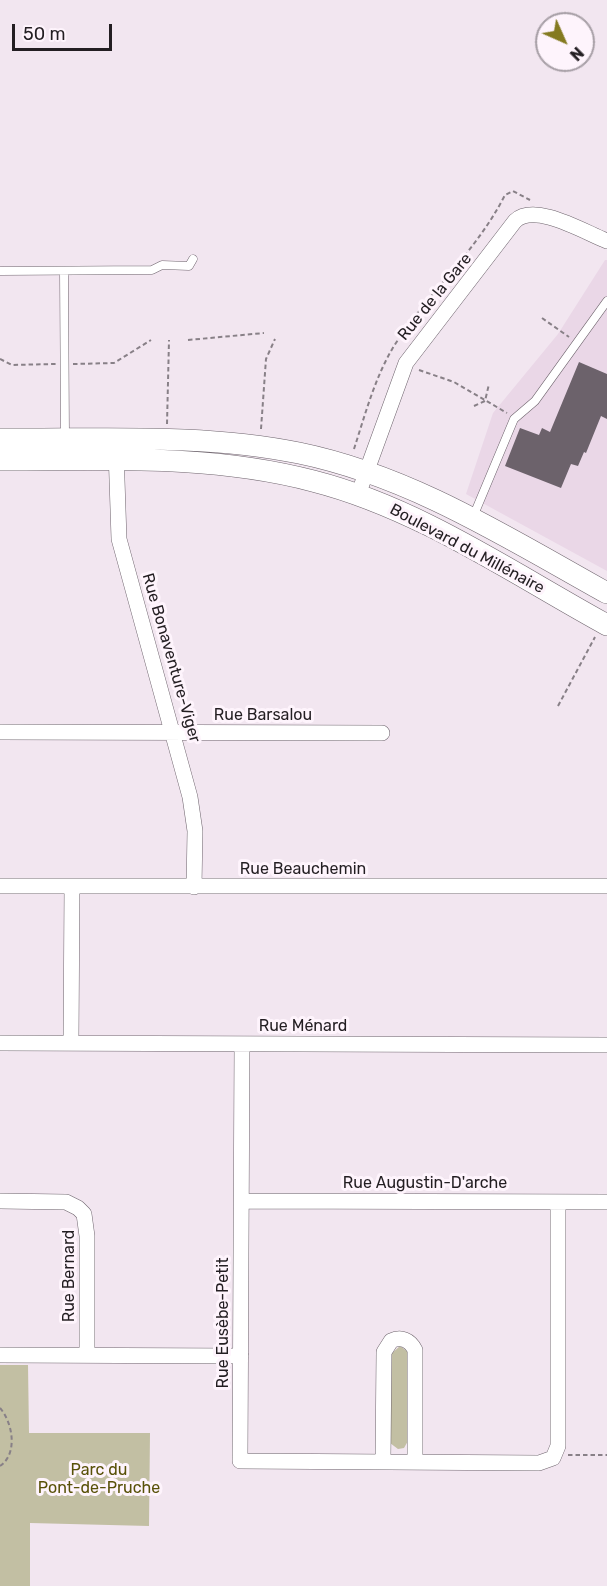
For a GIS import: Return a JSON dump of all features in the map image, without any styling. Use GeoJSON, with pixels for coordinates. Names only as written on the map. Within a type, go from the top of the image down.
{"type":"FeatureCollection","features":[{"type":"Feature","properties":{"kind":"street","name":"Rue de la Gare"},"geometry":{"type":"LineString","coordinates":[[358,495],[406,363],[520,216],[527,213],[540,214],[607,241]]}},
{"type":"Feature","properties":{"kind":"street","name":"Boulevard du Millénaire"},"geometry":{"type":"LineString","coordinates":[[0,440],[65,440],[183,460],[231,465],[298,477],[358,495],[433,528],[605,624]]}},
{"type":"Feature","properties":{"kind":"street","name":"Boulevard du Millénaire"},"geometry":{"type":"LineString","coordinates":[[0,460],[191,440],[259,446],[301,453],[406,486],[472,518],[607,594]]}},
{"type":"Feature","properties":{"kind":"street","name":"Rue Bonaventure-Viger"},"geometry":{"type":"LineString","coordinates":[[116,449],[119,539],[192,806],[194,887]]}},
{"type":"Feature","properties":{"kind":"street","name":"Rue Barsalou"},"geometry":{"type":"LineString","coordinates":[[0,732],[382,733]]}},
{"type":"Feature","properties":{"kind":"street","name":"Rue Beauchemin"},"geometry":{"type":"LineString","coordinates":[[0,886],[607,886]]}},
{"type":"Feature","properties":{"kind":"street"},"geometry":{"type":"LineString","coordinates":[[71,1043],[72,886]]}},
{"type":"Feature","properties":{"kind":"street","name":"Rue Ménard"},"geometry":{"type":"LineString","coordinates":[[0,1043],[607,1045]]}},
{"type":"Feature","properties":{"kind":"street","name":"Rue Eusèbe-Petit"},"geometry":{"type":"LineString","coordinates":[[242,1044],[240,1461],[539,1464],[555,1456],[558,1446],[558,1202]]}},
{"type":"Feature","properties":{"kind":"street","name":"Rue Bernard"},"geometry":{"type":"LineString","coordinates":[[0,1201],[66,1202],[84,1214],[87,1236],[87,1355]]}},
{"type":"Feature","properties":{"kind":"street","name":"Rue Augustin-D'arche"},"geometry":{"type":"LineString","coordinates":[[242,1202],[607,1202]]}},
{"type":"Feature","properties":{"kind":"street"},"geometry":{"type":"LineString","coordinates":[[383,1461],[384,1352],[391,1341],[400,1338],[410,1342],[415,1354],[415,1461]]}},
{"type":"Feature","properties":{"kind":"street"},"geometry":{"type":"LineString","coordinates":[[0,1355],[241,1356]]}},
{"type":"Feature","properties":{"kind":"lane"},"geometry":{"type":"LineString","coordinates":[[0,271],[152,270],[162,266],[189,266],[193,259]]}},
{"type":"Feature","properties":{"kind":"lane"},"geometry":{"type":"LineString","coordinates":[[64,270],[65,440]]}},
{"type":"Feature","properties":{"kind":"lane"},"geometry":{"type":"LineString","coordinates":[[472,518],[514,419],[535,401],[579,343],[607,301]]}},
{"type":"Feature","properties":{"kind":"path","name":"Rue de la Gare"},"geometry":{"type":"LineString","coordinates":[[353,452],[378,379],[393,348],[471,251],[505,195],[510,191],[517,192]]}},
{"type":"Feature","properties":{"kind":"path"},"geometry":{"type":"LineString","coordinates":[[542,318],[579,343]]}},
{"type":"Feature","properties":{"kind":"path"},"geometry":{"type":"LineString","coordinates":[[188,340],[264,333]]}},
{"type":"Feature","properties":{"kind":"path"},"geometry":{"type":"LineString","coordinates":[[260,431],[266,359],[275,339]]}},
{"type":"Feature","properties":{"kind":"path"},"geometry":{"type":"LineString","coordinates":[[0,359],[12,365],[114,363],[151,340]]}},
{"type":"Feature","properties":{"kind":"path"},"geometry":{"type":"LineString","coordinates":[[167,425],[169,340]]}},
{"type":"Feature","properties":{"kind":"path"},"geometry":{"type":"LineString","coordinates":[[406,363],[454,382],[514,419]]}},
{"type":"Feature","properties":{"kind":"path"},"geometry":{"type":"LineString","coordinates":[[485,401],[489,384]]}},
{"type":"Feature","properties":{"kind":"path"},"geometry":{"type":"LineString","coordinates":[[474,406],[485,401]]}},
{"type":"Feature","properties":{"kind":"path"},"geometry":{"type":"LineString","coordinates":[[558,706],[605,624]]}},
{"type":"Feature","properties":{"kind":"path"},"geometry":{"type":"LineString","coordinates":[[0,1408],[5,1416],[12,1445],[10,1457],[0,1466]]}},
{"type":"Feature","properties":{"kind":"path"},"geometry":{"type":"LineString","coordinates":[[568,1455],[607,1455]]}},
{"type":"Feature","properties":{"kind":"shaded area"},"geometry":{"type":"Polygon","coordinates":[[[607,260],[607,571],[466,494],[493,413],[558,334],[607,260]]]}},
{"type":"Feature","properties":{"kind":"green space"},"geometry":{"type":"Polygon","coordinates":[[[400,1346],[408,1352],[408,1441],[404,1448],[398,1449],[390,1443],[391,1354],[400,1346]]]}},
{"type":"Feature","properties":{"kind":"green space","name":"Parc du Pont-de-Pruche"},"geometry":{"type":"Polygon","coordinates":[[[0,1365],[28,1365],[29,1433],[150,1433],[149,1526],[30,1523],[30,1586],[0,1586],[0,1365]]]}},
{"type":"Feature","properties":{"kind":"building"},"geometry":{"type":"Polygon","coordinates":[[[579,362],[607,374],[607,419],[601,416],[586,453],[584,452],[578,466],[571,464],[561,488],[505,466],[520,428],[539,435],[542,428],[550,432],[579,362]]]}}]}
